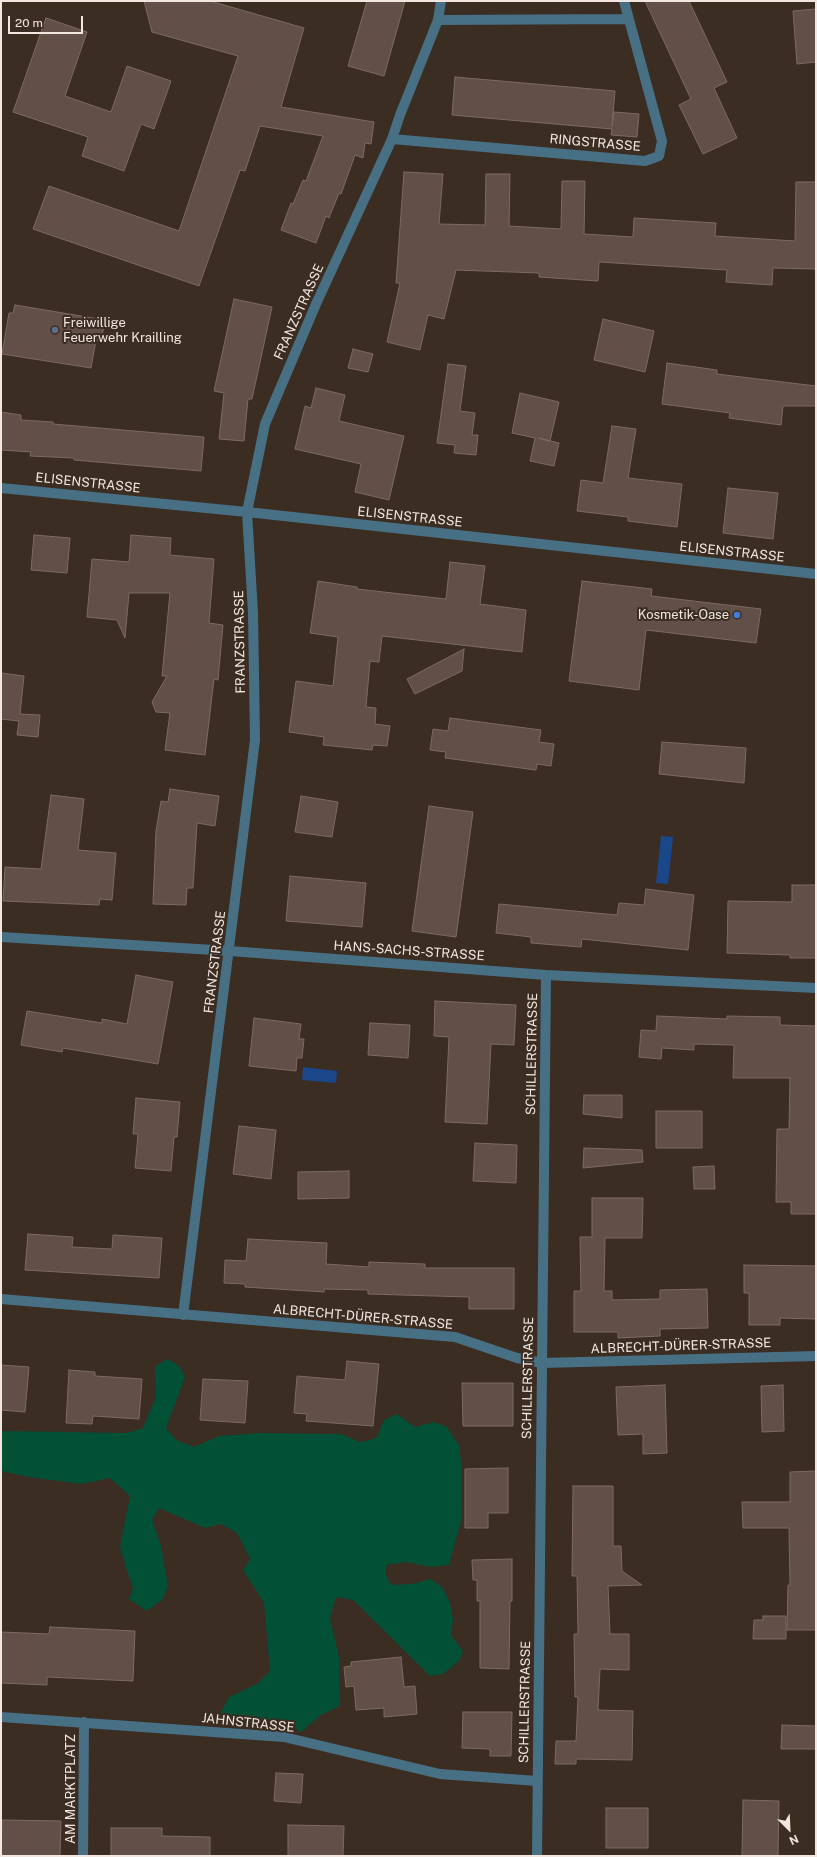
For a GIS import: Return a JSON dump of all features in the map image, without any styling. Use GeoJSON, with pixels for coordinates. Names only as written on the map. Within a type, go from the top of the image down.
{"type":"FeatureCollection","features":[{"type":"Feature","properties":{"kind":"street","name":"FRANZSTRASSE"},"geometry":{"type":"LineString","coordinates":[[183,1315],[230,951],[255,740],[253,613],[247,512],[265,424],[316,304],[392,139],[438,20],[441,1]]}},
{"type":"Feature","properties":{"kind":"street","name":"RINGSTRASSE"},"geometry":{"type":"LineString","coordinates":[[392,139],[645,161],[659,156],[662,141],[624,1]]}},
{"type":"Feature","properties":{"kind":"street"},"geometry":{"type":"LineString","coordinates":[[438,20],[629,18]]}},
{"type":"Feature","properties":{"kind":"street","name":"ELISENSTRASSE"},"geometry":{"type":"LineString","coordinates":[[1,488],[247,512],[816,574]]}},
{"type":"Feature","properties":{"kind":"street","name":"HANS-SACHS-STRASSE"},"geometry":{"type":"LineString","coordinates":[[1,937],[230,951],[546,975],[816,988]]}},
{"type":"Feature","properties":{"kind":"street","name":"SCHILLERSTRASSE"},"geometry":{"type":"LineString","coordinates":[[537,1856],[546,975]]}},
{"type":"Feature","properties":{"kind":"street","name":"ALBRECHT-DÜRER-STRASSE"},"geometry":{"type":"LineString","coordinates":[[1,1299],[455,1337],[517,1358],[542,1363],[816,1356]]}},
{"type":"Feature","properties":{"kind":"street","name":"JAHNSTRASSE"},"geometry":{"type":"LineString","coordinates":[[1,1717],[284,1737],[440,1774],[537,1781]]}},
{"type":"Feature","properties":{"kind":"street","name":"AM MARKTPLATZ"},"geometry":{"type":"LineString","coordinates":[[83,1856],[84,1722]]}},
{"type":"Feature","properties":{"kind":"green space"},"geometry":{"type":"Polygon","coordinates":[[[168,1359],[180,1367],[185,1377],[166,1428],[176,1440],[194,1447],[219,1436],[260,1433],[341,1434],[359,1442],[371,1440],[377,1437],[384,1420],[397,1414],[415,1427],[434,1422],[447,1427],[459,1446],[461,1461],[462,1517],[449,1565],[431,1567],[406,1562],[387,1565],[385,1572],[391,1585],[412,1584],[431,1579],[443,1588],[450,1603],[453,1620],[451,1636],[463,1651],[459,1661],[443,1674],[430,1676],[353,1600],[336,1597],[330,1618],[339,1657],[340,1706],[321,1715],[301,1732],[278,1719],[247,1724],[229,1724],[221,1712],[229,1697],[257,1684],[270,1671],[264,1603],[243,1570],[250,1559],[237,1533],[221,1524],[205,1528],[159,1508],[152,1520],[161,1546],[168,1586],[163,1599],[147,1611],[129,1599],[133,1588],[120,1546],[130,1496],[110,1478],[81,1484],[29,1477],[1,1471],[1,1431],[127,1433],[143,1428],[156,1397],[155,1366],[168,1359]]]}},
{"type":"Feature","properties":{"kind":"water"},"geometry":{"type":"Polygon","coordinates":[[[661,836],[673,837],[668,884],[656,883],[661,836]]]}},
{"type":"Feature","properties":{"kind":"water"},"geometry":{"type":"Polygon","coordinates":[[[303,1067],[337,1071],[336,1083],[302,1080],[303,1067]]]}},
{"type":"Feature","properties":{"kind":"building"},"geometry":{"type":"Polygon","coordinates":[[[144,1],[210,1],[304,28],[281,107],[374,122],[371,144],[365,143],[363,158],[355,155],[341,194],[339,193],[329,218],[326,216],[316,243],[281,230],[291,203],[293,204],[303,180],[306,181],[323,136],[260,126],[245,171],[240,170],[199,286],[33,229],[49,186],[179,231],[238,56],[152,32],[144,1]]]}},
{"type":"Feature","properties":{"kind":"building"},"geometry":{"type":"Polygon","coordinates":[[[367,1],[405,1],[384,76],[348,66],[367,1]]]}},
{"type":"Feature","properties":{"kind":"building"},"geometry":{"type":"Polygon","coordinates":[[[645,1],[689,1],[727,82],[714,88],[737,138],[703,154],[679,105],[691,99],[645,1]]]}},
{"type":"Feature","properties":{"kind":"building"},"geometry":{"type":"Polygon","coordinates":[[[816,9],[816,62],[797,64],[793,11],[816,9]]]}},
{"type":"Feature","properties":{"kind":"building"},"geometry":{"type":"Polygon","coordinates":[[[46,18],[87,32],[65,96],[111,112],[127,66],[171,81],[154,129],[141,124],[124,171],[82,156],[88,137],[13,112],[46,18]]]}},
{"type":"Feature","properties":{"kind":"building"},"geometry":{"type":"Polygon","coordinates":[[[455,77],[615,91],[612,126],[614,112],[639,114],[637,137],[611,135],[612,129],[452,115],[455,77]]]}},
{"type":"Feature","properties":{"kind":"building"},"geometry":{"type":"Polygon","coordinates":[[[404,172],[443,174],[439,224],[485,225],[486,174],[510,174],[509,226],[561,229],[562,181],[585,181],[584,234],[633,237],[634,218],[716,223],[715,236],[795,241],[796,182],[816,182],[816,269],[773,268],[772,285],[726,282],[727,270],[599,262],[598,281],[539,277],[539,273],[456,270],[444,319],[428,315],[420,350],[387,342],[400,283],[396,283],[404,172]]]}},
{"type":"Feature","properties":{"kind":"building"},"geometry":{"type":"Polygon","coordinates":[[[234,299],[272,307],[252,399],[248,399],[244,441],[219,439],[224,393],[214,391],[234,299]]]}},
{"type":"Feature","properties":{"kind":"building","name":"Freiwillige Feuerwehr Krailling"},"geometry":{"type":"Polygon","coordinates":[[[15,305],[105,320],[101,342],[96,340],[91,368],[2,354],[9,313],[13,313],[15,305]]]}},
{"type":"Feature","properties":{"kind":"building"},"geometry":{"type":"Polygon","coordinates":[[[603,319],[654,331],[645,372],[594,360],[603,319]]]}},
{"type":"Feature","properties":{"kind":"building"},"geometry":{"type":"Polygon","coordinates":[[[353,349],[373,354],[368,372],[348,368],[353,349]]]}},
{"type":"Feature","properties":{"kind":"building"},"geometry":{"type":"Polygon","coordinates":[[[667,363],[717,370],[717,374],[816,386],[816,406],[783,406],[781,425],[729,418],[730,413],[662,404],[667,363]]]}},
{"type":"Feature","properties":{"kind":"building"},"geometry":{"type":"Polygon","coordinates":[[[448,364],[466,366],[460,411],[475,413],[472,435],[478,435],[476,455],[454,453],[455,445],[437,443],[448,364]]]}},
{"type":"Feature","properties":{"kind":"building"},"geometry":{"type":"Polygon","coordinates":[[[316,388],[345,395],[339,421],[404,436],[389,500],[355,492],[361,464],[295,449],[305,406],[311,408],[316,388]]]}},
{"type":"Feature","properties":{"kind":"building"},"geometry":{"type":"Polygon","coordinates":[[[520,393],[559,402],[550,441],[559,443],[554,466],[530,461],[535,438],[512,433],[520,393]]]}},
{"type":"Feature","properties":{"kind":"building"},"geometry":{"type":"Polygon","coordinates":[[[1,412],[21,415],[21,420],[53,422],[53,424],[204,437],[201,471],[74,460],[74,458],[30,456],[31,452],[1,450],[1,412]]]}},
{"type":"Feature","properties":{"kind":"building"},"geometry":{"type":"Polygon","coordinates":[[[612,426],[636,429],[628,478],[682,484],[677,527],[628,521],[628,517],[577,511],[581,480],[603,483],[612,426]]]}},
{"type":"Feature","properties":{"kind":"building"},"geometry":{"type":"Polygon","coordinates":[[[728,488],[778,493],[773,539],[723,533],[728,488]]]}},
{"type":"Feature","properties":{"kind":"building"},"geometry":{"type":"Polygon","coordinates":[[[34,535],[70,538],[67,573],[31,570],[34,535]]]}},
{"type":"Feature","properties":{"kind":"building"},"geometry":{"type":"Polygon","coordinates":[[[131,535],[171,538],[170,555],[214,559],[209,623],[223,625],[218,680],[214,679],[205,755],[165,750],[170,713],[156,712],[152,702],[167,676],[162,676],[170,593],[129,593],[125,638],[117,620],[87,617],[92,559],[129,562],[131,535]]]}},
{"type":"Feature","properties":{"kind":"building"},"geometry":{"type":"Polygon","coordinates":[[[450,562],[485,566],[480,604],[526,610],[522,652],[382,636],[379,662],[370,661],[366,707],[376,708],[375,724],[390,726],[387,746],[373,745],[372,750],[323,745],[324,737],[289,732],[296,681],[333,686],[338,637],[310,633],[318,581],[357,587],[357,589],[446,599],[450,562]]]}},
{"type":"Feature","properties":{"kind":"building"},"geometry":{"type":"Polygon","coordinates":[[[582,581],[652,589],[651,596],[761,609],[756,643],[646,630],[639,690],[569,681],[582,581]]]}},
{"type":"Feature","properties":{"kind":"building"},"geometry":{"type":"Polygon","coordinates":[[[464,649],[462,671],[415,694],[407,679],[464,649]]]}},
{"type":"Feature","properties":{"kind":"building"},"geometry":{"type":"Polygon","coordinates":[[[1,673],[24,676],[20,714],[40,715],[38,737],[17,735],[19,721],[1,719],[1,673]]]}},
{"type":"Feature","properties":{"kind":"building"},"geometry":{"type":"Polygon","coordinates":[[[450,718],[541,730],[539,742],[554,744],[551,766],[537,764],[536,770],[445,758],[446,752],[430,750],[433,729],[448,731],[450,718]]]}},
{"type":"Feature","properties":{"kind":"building"},"geometry":{"type":"Polygon","coordinates":[[[662,742],[746,748],[744,783],[659,774],[662,742]]]}},
{"type":"Feature","properties":{"kind":"building"},"geometry":{"type":"Polygon","coordinates":[[[170,789],[219,796],[215,826],[197,823],[193,888],[187,888],[186,905],[153,904],[156,831],[161,801],[168,802],[170,789]]]}},
{"type":"Feature","properties":{"kind":"building"},"geometry":{"type":"Polygon","coordinates":[[[51,795],[84,799],[78,850],[116,853],[112,900],[100,899],[99,905],[3,901],[5,867],[41,869],[51,795]]]}},
{"type":"Feature","properties":{"kind":"building"},"geometry":{"type":"Polygon","coordinates":[[[301,796],[338,802],[332,837],[295,832],[301,796]]]}},
{"type":"Feature","properties":{"kind":"building"},"geometry":{"type":"Polygon","coordinates":[[[429,806],[473,812],[456,937],[412,931],[429,806]]]}},
{"type":"Feature","properties":{"kind":"building"},"geometry":{"type":"Polygon","coordinates":[[[290,876],[366,883],[362,927],[286,921],[290,876]]]}},
{"type":"Feature","properties":{"kind":"building"},"geometry":{"type":"Polygon","coordinates":[[[792,885],[816,885],[816,958],[790,958],[790,955],[727,953],[728,901],[792,902],[792,885]]]}},
{"type":"Feature","properties":{"kind":"building"},"geometry":{"type":"Polygon","coordinates":[[[646,889],[694,895],[688,950],[582,939],[581,947],[531,943],[531,937],[496,933],[499,904],[617,915],[619,903],[644,905],[646,889]]]}},
{"type":"Feature","properties":{"kind":"building"},"geometry":{"type":"Polygon","coordinates":[[[136,975],[173,982],[158,1064],[63,1048],[62,1052],[21,1045],[27,1011],[102,1023],[102,1019],[127,1024],[136,975]]]}},
{"type":"Feature","properties":{"kind":"building"},"geometry":{"type":"Polygon","coordinates":[[[435,1001],[516,1005],[514,1045],[491,1044],[487,1124],[445,1122],[449,1037],[434,1036],[435,1001]]]}},
{"type":"Feature","properties":{"kind":"building"},"geometry":{"type":"Polygon","coordinates":[[[657,1016],[727,1019],[727,1016],[780,1017],[780,1025],[816,1026],[816,1214],[791,1214],[791,1202],[776,1202],[777,1129],[789,1129],[790,1078],[733,1078],[734,1045],[694,1044],[694,1050],[662,1048],[661,1059],[639,1057],[641,1030],[656,1031],[657,1016]]]}},
{"type":"Feature","properties":{"kind":"building"},"geometry":{"type":"Polygon","coordinates":[[[254,1018],[301,1024],[299,1039],[304,1039],[302,1058],[297,1058],[296,1071],[249,1066],[254,1018]]]}},
{"type":"Feature","properties":{"kind":"building"},"geometry":{"type":"Polygon","coordinates":[[[370,1023],[410,1025],[408,1058],[368,1055],[370,1023]]]}},
{"type":"Feature","properties":{"kind":"building"},"geometry":{"type":"Polygon","coordinates":[[[584,1095],[622,1095],[622,1118],[583,1114],[584,1095]]]}},
{"type":"Feature","properties":{"kind":"building"},"geometry":{"type":"Polygon","coordinates":[[[136,1098],[180,1102],[177,1137],[174,1137],[171,1171],[135,1168],[138,1134],[133,1134],[136,1098]]]}},
{"type":"Feature","properties":{"kind":"building"},"geometry":{"type":"Polygon","coordinates":[[[656,1111],[702,1111],[702,1148],[656,1148],[656,1111]]]}},
{"type":"Feature","properties":{"kind":"building"},"geometry":{"type":"Polygon","coordinates":[[[239,1126],[276,1130],[271,1179],[233,1174],[239,1126]]]}},
{"type":"Feature","properties":{"kind":"building"},"geometry":{"type":"Polygon","coordinates":[[[475,1143],[517,1145],[516,1183],[473,1181],[475,1143]]]}},
{"type":"Feature","properties":{"kind":"building"},"geometry":{"type":"Polygon","coordinates":[[[584,1148],[642,1150],[643,1162],[583,1168],[584,1148]]]}},
{"type":"Feature","properties":{"kind":"building"},"geometry":{"type":"Polygon","coordinates":[[[714,1166],[715,1189],[694,1189],[693,1167],[714,1166]]]}},
{"type":"Feature","properties":{"kind":"building"},"geometry":{"type":"Polygon","coordinates":[[[349,1171],[349,1198],[298,1199],[298,1172],[349,1171]]]}},
{"type":"Feature","properties":{"kind":"building"},"geometry":{"type":"Polygon","coordinates":[[[592,1198],[643,1198],[642,1238],[605,1238],[604,1291],[612,1291],[612,1300],[660,1299],[660,1290],[707,1289],[708,1328],[660,1329],[660,1336],[618,1338],[618,1332],[574,1332],[574,1291],[581,1291],[580,1237],[592,1237],[592,1198]]]}},
{"type":"Feature","properties":{"kind":"building"},"geometry":{"type":"Polygon","coordinates":[[[28,1234],[73,1237],[72,1247],[112,1249],[113,1235],[162,1238],[159,1278],[25,1270],[28,1234]]]}},
{"type":"Feature","properties":{"kind":"building"},"geometry":{"type":"Polygon","coordinates":[[[248,1239],[327,1243],[326,1264],[369,1267],[369,1262],[425,1264],[425,1268],[514,1268],[514,1309],[469,1309],[469,1297],[368,1294],[368,1290],[324,1289],[324,1292],[245,1287],[245,1284],[224,1283],[225,1260],[246,1261],[248,1239]]]}},
{"type":"Feature","properties":{"kind":"building"},"geometry":{"type":"Polygon","coordinates":[[[744,1265],[816,1266],[816,1319],[780,1318],[780,1325],[749,1325],[749,1293],[744,1293],[744,1265]]]}},
{"type":"Feature","properties":{"kind":"building"},"geometry":{"type":"Polygon","coordinates":[[[347,1361],[379,1364],[373,1426],[306,1421],[307,1414],[294,1413],[297,1376],[345,1380],[347,1361]]]}},
{"type":"Feature","properties":{"kind":"building"},"geometry":{"type":"Polygon","coordinates":[[[1,1365],[29,1367],[25,1412],[1,1410],[1,1365]]]}},
{"type":"Feature","properties":{"kind":"building"},"geometry":{"type":"Polygon","coordinates":[[[69,1370],[95,1372],[95,1376],[142,1379],[139,1419],[93,1416],[92,1424],[66,1423],[69,1370]]]}},
{"type":"Feature","properties":{"kind":"building"},"geometry":{"type":"Polygon","coordinates":[[[203,1379],[248,1381],[245,1423],[200,1420],[203,1379]]]}},
{"type":"Feature","properties":{"kind":"building"},"geometry":{"type":"Polygon","coordinates":[[[462,1383],[513,1383],[513,1426],[463,1426],[462,1383]]]}},
{"type":"Feature","properties":{"kind":"building"},"geometry":{"type":"Polygon","coordinates":[[[665,1385],[667,1453],[643,1454],[643,1434],[618,1435],[616,1387],[665,1385]]]}},
{"type":"Feature","properties":{"kind":"building"},"geometry":{"type":"Polygon","coordinates":[[[783,1385],[784,1431],[762,1432],[761,1386],[783,1385]]]}},
{"type":"Feature","properties":{"kind":"building"},"geometry":{"type":"Polygon","coordinates":[[[508,1468],[508,1513],[488,1513],[488,1528],[465,1528],[465,1469],[508,1468]]]}},
{"type":"Feature","properties":{"kind":"building"},"geometry":{"type":"Polygon","coordinates":[[[816,1471],[816,1630],[787,1630],[788,1585],[790,1585],[789,1528],[743,1528],[742,1502],[790,1502],[790,1472],[816,1471]]]}},
{"type":"Feature","properties":{"kind":"building"},"geometry":{"type":"Polygon","coordinates":[[[573,1486],[613,1486],[613,1546],[621,1546],[622,1571],[642,1585],[608,1586],[610,1634],[629,1634],[629,1670],[600,1669],[598,1710],[633,1711],[632,1760],[576,1759],[576,1764],[555,1764],[556,1741],[576,1741],[578,1697],[575,1697],[574,1634],[578,1634],[577,1576],[572,1576],[573,1486]]]}},
{"type":"Feature","properties":{"kind":"building"},"geometry":{"type":"Polygon","coordinates":[[[512,1559],[509,1669],[480,1668],[480,1601],[477,1601],[477,1580],[473,1580],[472,1560],[512,1559]]]}},
{"type":"Feature","properties":{"kind":"building"},"geometry":{"type":"Polygon","coordinates":[[[763,1616],[786,1616],[786,1639],[753,1639],[754,1620],[763,1620],[763,1616]]]}},
{"type":"Feature","properties":{"kind":"building"},"geometry":{"type":"Polygon","coordinates":[[[50,1627],[135,1631],[133,1681],[47,1677],[47,1685],[1,1683],[1,1632],[49,1634],[50,1627]]]}},
{"type":"Feature","properties":{"kind":"building"},"geometry":{"type":"Polygon","coordinates":[[[401,1657],[404,1687],[415,1686],[417,1714],[384,1717],[384,1708],[356,1710],[354,1686],[346,1687],[344,1667],[351,1666],[351,1662],[401,1657]]]}},
{"type":"Feature","properties":{"kind":"building"},"geometry":{"type":"Polygon","coordinates":[[[463,1712],[512,1712],[511,1756],[490,1756],[490,1749],[462,1748],[463,1712]]]}},
{"type":"Feature","properties":{"kind":"building"},"geometry":{"type":"Polygon","coordinates":[[[782,1725],[816,1726],[816,1749],[781,1749],[782,1725]]]}},
{"type":"Feature","properties":{"kind":"building"},"geometry":{"type":"Polygon","coordinates":[[[276,1773],[303,1774],[301,1803],[274,1801],[276,1773]]]}},
{"type":"Feature","properties":{"kind":"building"},"geometry":{"type":"Polygon","coordinates":[[[743,1800],[779,1801],[778,1856],[742,1856],[743,1800]]]}},
{"type":"Feature","properties":{"kind":"building"},"geometry":{"type":"Polygon","coordinates":[[[606,1808],[648,1808],[648,1848],[606,1848],[606,1808]]]}},
{"type":"Feature","properties":{"kind":"building"},"geometry":{"type":"Polygon","coordinates":[[[2,1820],[61,1821],[60,1856],[1,1856],[2,1820]]]}},
{"type":"Feature","properties":{"kind":"building"},"geometry":{"type":"Polygon","coordinates":[[[288,1825],[344,1826],[343,1856],[288,1856],[288,1825]]]}},
{"type":"Feature","properties":{"kind":"building"},"geometry":{"type":"Polygon","coordinates":[[[111,1828],[162,1828],[162,1836],[210,1837],[210,1856],[111,1856],[111,1828]]]}},
{"type":"Feature","properties":{"kind":"place","name":"Freiwillige Feuerwehr Krailling"},"geometry":{"type":"Point","coordinates":[55,330]}},
{"type":"Feature","properties":{"kind":"place","name":"Kosmetik-Oase"},"geometry":{"type":"Point","coordinates":[737,615]}}]}
